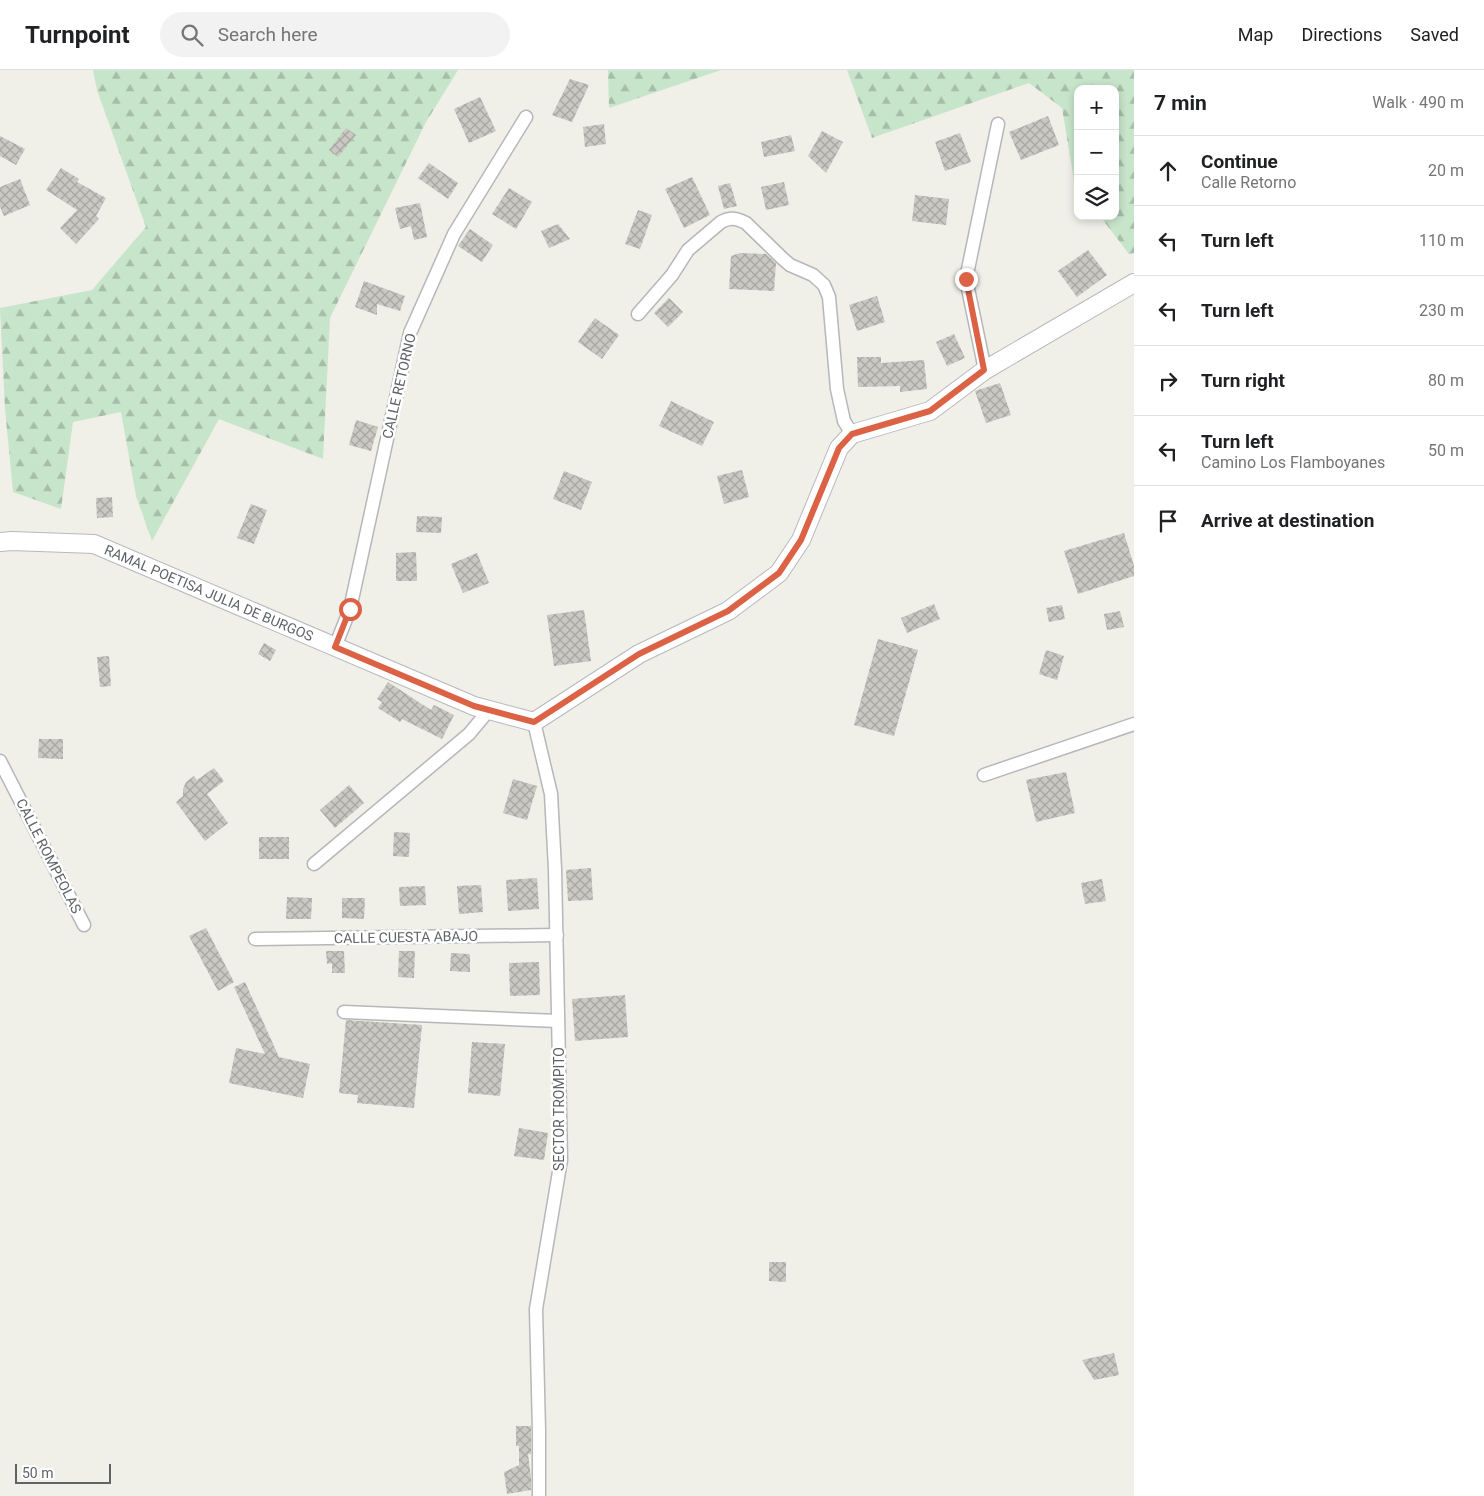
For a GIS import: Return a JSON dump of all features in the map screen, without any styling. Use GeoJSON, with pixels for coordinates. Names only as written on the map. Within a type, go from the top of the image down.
{"type":"FeatureCollection","features":[{"type":"Feature","properties":{"kind":"street","name":"CALLE RETORNO"},"geometry":{"type":"LineString","coordinates":[[335,647],[350,609],[410,333],[454,234],[526,117]]}},
{"type":"Feature","properties":{"kind":"street"},"geometry":{"type":"LineString","coordinates":[[984,370],[966,279],[998,124]]}},
{"type":"Feature","properties":{"kind":"street"},"geometry":{"type":"LineString","coordinates":[[638,314],[672,275],[688,250],[721,222],[734,218],[746,223],[790,265],[813,274],[824,285],[829,296],[837,389],[844,421],[852,434]]}},
{"type":"Feature","properties":{"kind":"street"},"geometry":{"type":"LineString","coordinates":[[534,722],[639,654],[728,611],[779,573],[801,540],[839,448],[852,434],[930,411],[984,370],[1134,283]]}},
{"type":"Feature","properties":{"kind":"street","name":"RAMAL POETISA JULIA DE BURGOS"},"geometry":{"type":"LineString","coordinates":[[0,542],[94,544],[474,706],[534,722]]}},
{"type":"Feature","properties":{"kind":"street"},"geometry":{"type":"LineString","coordinates":[[314,864],[469,734],[489,710]]}},
{"type":"Feature","properties":{"kind":"street","name":"SECTOR TROMPITO"},"geometry":{"type":"LineString","coordinates":[[534,722],[551,794],[557,935],[561,1160],[536,1309],[539,1496]]}},
{"type":"Feature","properties":{"kind":"street"},"geometry":{"type":"LineString","coordinates":[[984,775],[1134,724]]}},
{"type":"Feature","properties":{"kind":"street","name":"CALLE ROMPEOLAS"},"geometry":{"type":"LineString","coordinates":[[0,761],[84,924]]}},
{"type":"Feature","properties":{"kind":"street","name":"CALLE CUESTA ABAJO"},"geometry":{"type":"LineString","coordinates":[[255,939],[557,935]]}},
{"type":"Feature","properties":{"kind":"street"},"geometry":{"type":"LineString","coordinates":[[344,1012],[558,1022]]}},
{"type":"Feature","properties":{"kind":"green space"},"geometry":{"type":"Polygon","coordinates":[[[93,70],[458,70],[426,122],[330,318],[323,459],[219,419],[152,541],[136,496],[121,412],[73,422],[61,509],[13,492],[5,409],[0,308],[92,290],[146,227],[97,90],[93,70]]]}},
{"type":"Feature","properties":{"kind":"green space"},"geometry":{"type":"Polygon","coordinates":[[[608,70],[721,70],[609,108],[608,70]]]}},
{"type":"Feature","properties":{"kind":"green space"},"geometry":{"type":"Polygon","coordinates":[[[847,70],[1134,70],[1134,253],[1129,254],[1103,220],[1119,220],[1119,85],[1074,85],[1074,180],[1062,108],[1029,83],[872,138],[847,70]]]}},
{"type":"Feature","properties":{"kind":"building"},"geometry":{"type":"Polygon","coordinates":[[[570,79],[589,85],[572,122],[552,115],[570,79]]]}},
{"type":"Feature","properties":{"kind":"building"},"geometry":{"type":"Polygon","coordinates":[[[480,97],[496,131],[469,143],[454,109],[480,97]]]}},
{"type":"Feature","properties":{"kind":"building"},"geometry":{"type":"Polygon","coordinates":[[[1048,116],[1059,145],[1021,160],[1009,132],[1048,116]]]}},
{"type":"Feature","properties":{"kind":"building"},"geometry":{"type":"Polygon","coordinates":[[[604,124],[606,144],[585,147],[583,127],[604,124]]]}},
{"type":"Feature","properties":{"kind":"building"},"geometry":{"type":"Polygon","coordinates":[[[346,128],[356,135],[338,157],[329,150],[346,128]]]}},
{"type":"Feature","properties":{"kind":"building"},"geometry":{"type":"Polygon","coordinates":[[[822,131],[843,142],[826,173],[808,156],[822,131]]]}},
{"type":"Feature","properties":{"kind":"building"},"geometry":{"type":"Polygon","coordinates":[[[960,133],[971,162],[945,171],[935,142],[960,133]]]}},
{"type":"Feature","properties":{"kind":"building"},"geometry":{"type":"Polygon","coordinates":[[[791,135],[795,151],[764,157],[761,142],[791,135]]]}},
{"type":"Feature","properties":{"kind":"building"},"geometry":{"type":"Polygon","coordinates":[[[0,136],[25,149],[16,165],[0,156],[0,136]]]}},
{"type":"Feature","properties":{"kind":"building"},"geometry":{"type":"Polygon","coordinates":[[[429,163],[458,183],[448,199],[418,178],[429,163]]]}},
{"type":"Feature","properties":{"kind":"building"},"geometry":{"type":"Polygon","coordinates":[[[61,168],[79,179],[77,182],[106,198],[96,216],[99,219],[76,244],[60,228],[77,210],[46,190],[61,168]]]}},
{"type":"Feature","properties":{"kind":"building"},"geometry":{"type":"Polygon","coordinates":[[[692,177],[710,215],[684,228],[665,189],[692,177]]]}},
{"type":"Feature","properties":{"kind":"building"},"geometry":{"type":"Polygon","coordinates":[[[20,179],[30,205],[4,216],[0,207],[0,187],[20,179]]]}},
{"type":"Feature","properties":{"kind":"building"},"geometry":{"type":"Polygon","coordinates":[[[784,182],[789,205],[766,210],[761,187],[784,182]]]}},
{"type":"Feature","properties":{"kind":"building"},"geometry":{"type":"Polygon","coordinates":[[[730,183],[737,206],[724,209],[718,186],[730,183]]]}},
{"type":"Feature","properties":{"kind":"building"},"geometry":{"type":"Polygon","coordinates":[[[509,188],[532,202],[516,229],[492,214],[509,188]]]}},
{"type":"Feature","properties":{"kind":"building"},"geometry":{"type":"Polygon","coordinates":[[[915,195],[949,199],[946,225],[912,221],[915,195]]]}},
{"type":"Feature","properties":{"kind":"building"},"geometry":{"type":"Polygon","coordinates":[[[420,203],[427,237],[414,240],[411,226],[400,229],[395,208],[420,203]]]}},
{"type":"Feature","properties":{"kind":"building"},"geometry":{"type":"Polygon","coordinates":[[[638,210],[652,215],[640,249],[625,244],[638,210]]]}},
{"type":"Feature","properties":{"kind":"building"},"geometry":{"type":"Polygon","coordinates":[[[558,224],[570,239],[549,248],[541,231],[558,224]]]}},
{"type":"Feature","properties":{"kind":"building"},"geometry":{"type":"Polygon","coordinates":[[[470,229],[493,245],[482,262],[458,246],[470,229]]]}},
{"type":"Feature","properties":{"kind":"building"},"geometry":{"type":"Polygon","coordinates":[[[1088,250],[1107,275],[1077,297],[1058,271],[1088,250]]]}},
{"type":"Feature","properties":{"kind":"building"},"geometry":{"type":"Polygon","coordinates":[[[740,253],[766,254],[776,263],[774,291],[729,289],[731,256],[740,253]]]}},
{"type":"Feature","properties":{"kind":"building"},"geometry":{"type":"Polygon","coordinates":[[[364,281],[405,296],[400,311],[377,304],[377,315],[355,307],[364,281]]]}},
{"type":"Feature","properties":{"kind":"building"},"geometry":{"type":"Polygon","coordinates":[[[877,296],[885,322],[857,331],[849,305],[877,296]]]}},
{"type":"Feature","properties":{"kind":"building"},"geometry":{"type":"Polygon","coordinates":[[[669,298],[683,312],[668,327],[654,313],[669,298]]]}},
{"type":"Feature","properties":{"kind":"building"},"geometry":{"type":"Polygon","coordinates":[[[595,318],[619,335],[602,359],[578,342],[595,318]]]}},
{"type":"Feature","properties":{"kind":"building"},"geometry":{"type":"Polygon","coordinates":[[[954,334],[965,358],[947,366],[936,342],[954,334]]]}},
{"type":"Feature","properties":{"kind":"building"},"geometry":{"type":"Polygon","coordinates":[[[857,357],[881,357],[881,363],[924,360],[927,389],[900,392],[900,386],[858,387],[857,357]]]}},
{"type":"Feature","properties":{"kind":"building"},"geometry":{"type":"Polygon","coordinates":[[[1000,383],[1011,415],[986,423],[975,391],[1000,383]]]}},
{"type":"Feature","properties":{"kind":"building"},"geometry":{"type":"Polygon","coordinates":[[[671,401],[714,422],[702,446],[659,426],[671,401]]]}},
{"type":"Feature","properties":{"kind":"building"},"geometry":{"type":"Polygon","coordinates":[[[356,420],[378,427],[371,451],[349,445],[356,420]]]}},
{"type":"Feature","properties":{"kind":"building"},"geometry":{"type":"Polygon","coordinates":[[[742,470],[749,497],[724,504],[717,476],[742,470]]]}},
{"type":"Feature","properties":{"kind":"building"},"geometry":{"type":"Polygon","coordinates":[[[564,471],[592,482],[581,510],[553,499],[564,471]]]}},
{"type":"Feature","properties":{"kind":"building"},"geometry":{"type":"Polygon","coordinates":[[[112,497],[113,517],[97,518],[96,498],[112,497]]]}},
{"type":"Feature","properties":{"kind":"building"},"geometry":{"type":"Polygon","coordinates":[[[251,504],[267,510],[254,544],[237,538],[251,504]]]}},
{"type":"Feature","properties":{"kind":"building"},"geometry":{"type":"Polygon","coordinates":[[[417,516],[442,517],[441,533],[416,532],[417,516]]]}},
{"type":"Feature","properties":{"kind":"building"},"geometry":{"type":"Polygon","coordinates":[[[1124,533],[1134,566],[1134,576],[1078,594],[1064,551],[1124,533]]]}},
{"type":"Feature","properties":{"kind":"building"},"geometry":{"type":"Polygon","coordinates":[[[416,552],[417,581],[396,581],[396,553],[416,552]]]}},
{"type":"Feature","properties":{"kind":"building"},"geometry":{"type":"Polygon","coordinates":[[[477,553],[489,583],[463,593],[451,564],[477,553]]]}},
{"type":"Feature","properties":{"kind":"building"},"geometry":{"type":"Polygon","coordinates":[[[934,604],[940,619],[907,633],[901,618],[934,604]]]}},
{"type":"Feature","properties":{"kind":"building"},"geometry":{"type":"Polygon","coordinates":[[[1062,605],[1065,619],[1049,622],[1046,608],[1062,605]]]}},
{"type":"Feature","properties":{"kind":"building"},"geometry":{"type":"Polygon","coordinates":[[[584,610],[591,661],[554,666],[547,615],[584,610]]]}},
{"type":"Feature","properties":{"kind":"building"},"geometry":{"type":"Polygon","coordinates":[[[1120,611],[1124,627],[1107,630],[1104,614],[1120,611]]]}},
{"type":"Feature","properties":{"kind":"building"},"geometry":{"type":"Polygon","coordinates":[[[878,639],[918,650],[894,736],[854,725],[878,639]]]}},
{"type":"Feature","properties":{"kind":"building"},"geometry":{"type":"Polygon","coordinates":[[[264,643],[276,650],[270,661],[258,654],[264,643]]]}},
{"type":"Feature","properties":{"kind":"building"},"geometry":{"type":"Polygon","coordinates":[[[1046,650],[1064,656],[1057,680],[1039,674],[1046,650]]]}},
{"type":"Feature","properties":{"kind":"building"},"geometry":{"type":"Polygon","coordinates":[[[109,656],[111,686],[100,687],[97,657],[109,656]]]}},
{"type":"Feature","properties":{"kind":"building"},"geometry":{"type":"Polygon","coordinates":[[[388,682],[431,710],[434,705],[454,715],[442,739],[402,719],[400,722],[378,708],[382,702],[377,699],[388,682]]]}},
{"type":"Feature","properties":{"kind":"building"},"geometry":{"type":"Polygon","coordinates":[[[39,739],[63,739],[63,759],[38,758],[39,739]]]}},
{"type":"Feature","properties":{"kind":"building"},"geometry":{"type":"Polygon","coordinates":[[[214,768],[224,781],[207,794],[228,823],[205,841],[176,802],[183,796],[186,782],[194,776],[197,780],[214,768]]]}},
{"type":"Feature","properties":{"kind":"building"},"geometry":{"type":"Polygon","coordinates":[[[1066,772],[1075,813],[1036,822],[1026,780],[1066,772]]]}},
{"type":"Feature","properties":{"kind":"building"},"geometry":{"type":"Polygon","coordinates":[[[513,779],[537,786],[527,820],[503,813],[513,779]]]}},
{"type":"Feature","properties":{"kind":"building"},"geometry":{"type":"Polygon","coordinates":[[[349,785],[364,803],[335,828],[320,810],[349,785]]]}},
{"type":"Feature","properties":{"kind":"building"},"geometry":{"type":"Polygon","coordinates":[[[394,832],[410,833],[409,857],[393,856],[394,832]]]}},
{"type":"Feature","properties":{"kind":"building"},"geometry":{"type":"Polygon","coordinates":[[[259,837],[289,837],[289,859],[259,859],[259,837]]]}},
{"type":"Feature","properties":{"kind":"building"},"geometry":{"type":"Polygon","coordinates":[[[591,868],[593,900],[568,901],[566,870],[591,868]]]}},
{"type":"Feature","properties":{"kind":"building"},"geometry":{"type":"Polygon","coordinates":[[[537,878],[539,909],[508,911],[506,880],[537,878]]]}},
{"type":"Feature","properties":{"kind":"building"},"geometry":{"type":"Polygon","coordinates":[[[1102,879],[1106,901],[1085,904],[1081,883],[1102,879]]]}},
{"type":"Feature","properties":{"kind":"building"},"geometry":{"type":"Polygon","coordinates":[[[481,885],[483,912],[459,914],[457,886],[481,885]]]}},
{"type":"Feature","properties":{"kind":"building"},"geometry":{"type":"Polygon","coordinates":[[[425,886],[426,905],[400,906],[399,887],[425,886]]]}},
{"type":"Feature","properties":{"kind":"building"},"geometry":{"type":"Polygon","coordinates":[[[287,897],[312,898],[311,919],[286,919],[287,897]]]}},
{"type":"Feature","properties":{"kind":"building"},"geometry":{"type":"Polygon","coordinates":[[[342,898],[365,898],[364,919],[342,918],[342,898]]]}},
{"type":"Feature","properties":{"kind":"building"},"geometry":{"type":"Polygon","coordinates":[[[206,928],[234,982],[218,991],[189,936],[206,928]]]}},
{"type":"Feature","properties":{"kind":"building"},"geometry":{"type":"Polygon","coordinates":[[[326,951],[344,951],[345,973],[332,973],[332,963],[327,964],[326,951]]]}},
{"type":"Feature","properties":{"kind":"building"},"geometry":{"type":"Polygon","coordinates":[[[399,951],[415,951],[414,978],[398,977],[399,951]]]}},
{"type":"Feature","properties":{"kind":"building"},"geometry":{"type":"Polygon","coordinates":[[[451,953],[470,955],[470,972],[450,971],[451,953]]]}},
{"type":"Feature","properties":{"kind":"building"},"geometry":{"type":"Polygon","coordinates":[[[539,962],[540,995],[510,996],[509,963],[539,962]]]}},
{"type":"Feature","properties":{"kind":"building"},"geometry":{"type":"Polygon","coordinates":[[[245,982],[279,1057],[310,1064],[303,1098],[229,1083],[236,1048],[265,1054],[234,987],[245,982]]]}},
{"type":"Feature","properties":{"kind":"building"},"geometry":{"type":"Polygon","coordinates":[[[625,995],[628,1037],[575,1041],[572,999],[625,995]]]}},
{"type":"Feature","properties":{"kind":"building"},"geometry":{"type":"Polygon","coordinates":[[[346,1020],[422,1025],[414,1108],[357,1103],[358,1095],[339,1093],[346,1020]]]}},
{"type":"Feature","properties":{"kind":"building"},"geometry":{"type":"Polygon","coordinates":[[[472,1042],[505,1044],[500,1096],[468,1093],[472,1042]]]}},
{"type":"Feature","properties":{"kind":"building"},"geometry":{"type":"Polygon","coordinates":[[[519,1128],[548,1133],[544,1160],[514,1156],[519,1128]]]}},
{"type":"Feature","properties":{"kind":"building"},"geometry":{"type":"Polygon","coordinates":[[[769,1262],[786,1262],[786,1282],[769,1281],[769,1262]]]}},
{"type":"Feature","properties":{"kind":"building"},"geometry":{"type":"Polygon","coordinates":[[[1114,1353],[1119,1375],[1094,1380],[1082,1360],[1114,1353]]]}},
{"type":"Feature","properties":{"kind":"building"},"geometry":{"type":"Polygon","coordinates":[[[516,1426],[531,1426],[531,1454],[528,1454],[531,1490],[507,1494],[504,1472],[519,1465],[519,1446],[516,1446],[516,1426]]]}},
{"type":"Feature","properties":{"kind":"route"},"geometry":{"type":"LineString","coordinates":[[350,609],[335,647],[474,706],[534,722],[639,654],[728,611],[779,573],[801,540],[839,448],[852,434],[930,411],[984,370],[966,279]]}}]}
